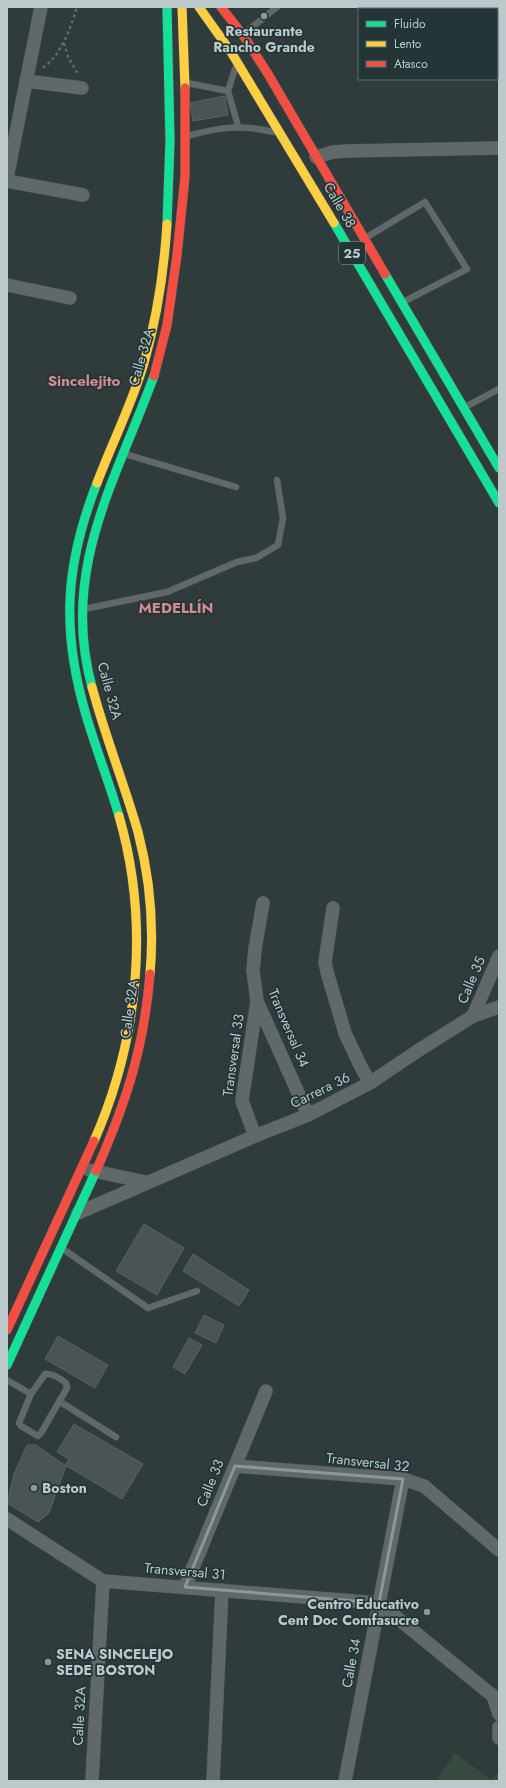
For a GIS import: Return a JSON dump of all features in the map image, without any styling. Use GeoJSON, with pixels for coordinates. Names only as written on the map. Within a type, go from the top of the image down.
{"type":"FeatureCollection","features":[{"type":"Feature","properties":{"kind":"main road","name":"Calle 32A"},"geometry":{"type":"LineString","coordinates":[[7,1330],[82,1168],[108,1105],[126,1041],[133,994],[136,927],[131,869],[124,838],[80,699],[68,633],[68,602],[76,545],[87,511],[143,367],[161,285],[171,177],[167,7]]}},
{"type":"Feature","properties":{"kind":"main road","name":"Calle 32A"},"geometry":{"type":"LineString","coordinates":[[7,1365],[78,1213],[118,1121],[127,1096],[139,1050],[148,997],[150,926],[144,867],[138,834],[94,697],[86,665],[82,635],[81,610],[90,546],[101,513],[156,370],[165,336],[173,286],[184,185],[186,136],[182,7]]}},
{"type":"Feature","properties":{"kind":"main road","name":"Calle 38"},"geometry":{"type":"LineString","coordinates":[[199,7],[286,134],[499,503]]}},
{"type":"Feature","properties":{"kind":"main road","name":"Calle 38"},"geometry":{"type":"LineString","coordinates":[[221,7],[243,35],[268,74],[301,137],[316,157],[462,408],[499,468]]}},
{"type":"Feature","properties":{"kind":"main road"},"geometry":{"type":"LineString","coordinates":[[7,1354],[18,1341]]}},
{"type":"Feature","properties":{"kind":"street"},"geometry":{"type":"LineString","coordinates":[[7,178],[12,121],[26,81],[41,7]]}},
{"type":"Feature","properties":{"kind":"street"},"geometry":{"type":"LineString","coordinates":[[26,81],[82,88]]}},
{"type":"Feature","properties":{"kind":"street"},"geometry":{"type":"LineString","coordinates":[[316,157],[333,152],[347,151],[499,148]]}},
{"type":"Feature","properties":{"kind":"street"},"geometry":{"type":"LineString","coordinates":[[7,181],[83,195]]}},
{"type":"Feature","properties":{"kind":"street"},"geometry":{"type":"LineString","coordinates":[[7,285],[70,298]]}},
{"type":"Feature","properties":{"kind":"street","name":"Transversal 34"},"geometry":{"type":"LineString","coordinates":[[263,903],[255,949],[253,971],[257,1000],[308,1115]]}},
{"type":"Feature","properties":{"kind":"street"},"geometry":{"type":"LineString","coordinates":[[334,908],[325,962],[327,972],[345,1034],[370,1083]]}},
{"type":"Feature","properties":{"kind":"street","name":"Calle 35"},"geometry":{"type":"LineString","coordinates":[[473,1016],[499,956]]}},
{"type":"Feature","properties":{"kind":"street","name":"Transversal 33"},"geometry":{"type":"LineString","coordinates":[[255,1136],[242,1102],[257,1000]]}},
{"type":"Feature","properties":{"kind":"street","name":"Carrera 36"},"geometry":{"type":"LineString","coordinates":[[78,1213],[146,1182],[308,1115],[370,1083],[418,1050],[473,1016],[499,1007]]}},
{"type":"Feature","properties":{"kind":"street"},"geometry":{"type":"LineString","coordinates":[[82,1168],[112,1176],[146,1182]]}},
{"type":"Feature","properties":{"kind":"street"},"geometry":{"type":"LineString","coordinates":[[112,1176],[116,1186],[114,1196]]}},
{"type":"Feature","properties":{"kind":"street","name":"Calle 33"},"geometry":{"type":"LineString","coordinates":[[185,1587],[266,1391]]}},
{"type":"Feature","properties":{"kind":"street","name":"Transversal 32"},"geometry":{"type":"LineString","coordinates":[[235,1466],[403,1479],[424,1486],[499,1550]]}},
{"type":"Feature","properties":{"kind":"street","name":"Calle 34"},"geometry":{"type":"LineString","coordinates":[[345,1781],[403,1479]]}},
{"type":"Feature","properties":{"kind":"street","name":"Transversal 31"},"geometry":{"type":"LineString","coordinates":[[7,1519],[103,1580],[379,1603]]}},
{"type":"Feature","properties":{"kind":"street","name":"Calle 32A"},"geometry":{"type":"LineString","coordinates":[[92,1781],[103,1580]]}},
{"type":"Feature","properties":{"kind":"street"},"geometry":{"type":"LineString","coordinates":[[213,1781],[222,1590]]}},
{"type":"Feature","properties":{"kind":"street"},"geometry":{"type":"LineString","coordinates":[[379,1603],[496,1696],[499,1714]]}},
{"type":"Feature","properties":{"kind":"street"},"geometry":{"type":"LineString","coordinates":[[499,1727],[499,1738]]}},
{"type":"Feature","properties":{"kind":"lane"},"geometry":{"type":"LineString","coordinates":[[243,35],[277,7]]}},
{"type":"Feature","properties":{"kind":"lane"},"geometry":{"type":"LineString","coordinates":[[237,62],[228,91],[238,126]]}},
{"type":"Feature","properties":{"kind":"lane"},"geometry":{"type":"LineString","coordinates":[[185,82],[228,91]]}},
{"type":"Feature","properties":{"kind":"lane"},"geometry":{"type":"LineString","coordinates":[[186,136],[215,128],[238,126],[286,134]]}},
{"type":"Feature","properties":{"kind":"lane"},"geometry":{"type":"LineString","coordinates":[[365,239],[425,202],[467,269],[401,302]]}},
{"type":"Feature","properties":{"kind":"lane"},"geometry":{"type":"LineString","coordinates":[[462,408],[499,389]]}},
{"type":"Feature","properties":{"kind":"lane"},"geometry":{"type":"LineString","coordinates":[[124,454],[236,487]]}},
{"type":"Feature","properties":{"kind":"lane"},"geometry":{"type":"LineString","coordinates":[[81,610],[167,592],[237,562],[256,558],[278,545],[283,518],[277,480]]}},
{"type":"Feature","properties":{"kind":"lane"},"geometry":{"type":"LineString","coordinates":[[62,1248],[98,1271],[148,1308],[197,1291]]}},
{"type":"Feature","properties":{"kind":"lane"},"geometry":{"type":"LineString","coordinates":[[45,1374],[51,1374],[66,1383],[67,1388],[38,1436],[34,1435],[19,1423],[31,1394],[45,1374]]}},
{"type":"Feature","properties":{"kind":"lane"},"geometry":{"type":"LineString","coordinates":[[7,1380],[31,1394]]}},
{"type":"Feature","properties":{"kind":"lane"},"geometry":{"type":"LineString","coordinates":[[59,1401],[116,1437]]}},
{"type":"Feature","properties":{"kind":"path"},"geometry":{"type":"LineString","coordinates":[[26,81],[54,60],[64,42],[76,11],[76,7]]}},
{"type":"Feature","properties":{"kind":"path"},"geometry":{"type":"LineString","coordinates":[[64,42],[68,57],[77,72],[82,88]]}},
{"type":"Feature","properties":{"kind":"highlighted area"},"geometry":{"type":"Polygon","coordinates":[[[235,1466],[403,1479],[379,1603],[185,1587],[235,1466]]]}},
{"type":"Feature","properties":{"kind":"green space"},"geometry":{"type":"Polygon","coordinates":[[[455,1753],[491,1780],[499,1772],[499,1781],[436,1781],[455,1753]]]}},
{"type":"Feature","properties":{"kind":"building"},"geometry":{"type":"Polygon","coordinates":[[[225,96],[228,115],[193,121],[190,103],[225,96]]]}},
{"type":"Feature","properties":{"kind":"building"},"geometry":{"type":"Polygon","coordinates":[[[144,1224],[184,1248],[157,1295],[116,1271],[144,1224]]]}},
{"type":"Feature","properties":{"kind":"building"},"geometry":{"type":"Polygon","coordinates":[[[193,1254],[249,1290],[239,1306],[183,1271],[193,1254]]]}},
{"type":"Feature","properties":{"kind":"building"},"geometry":{"type":"Polygon","coordinates":[[[204,1315],[224,1325],[216,1343],[195,1333],[204,1315]]]}},
{"type":"Feature","properties":{"kind":"building"},"geometry":{"type":"Polygon","coordinates":[[[58,1336],[108,1365],[95,1388],[45,1359],[58,1336]]]}},
{"type":"Feature","properties":{"kind":"building"},"geometry":{"type":"Polygon","coordinates":[[[189,1338],[202,1345],[185,1374],[173,1367],[189,1338]]]}},
{"type":"Feature","properties":{"kind":"building"},"geometry":{"type":"Polygon","coordinates":[[[74,1424],[143,1464],[122,1499],[65,1465],[69,1459],[57,1452],[74,1424]]]}},
{"type":"Feature","properties":{"kind":"building","name":"Boston"},"geometry":{"type":"Polygon","coordinates":[[[27,1445],[36,1445],[66,1466],[49,1513],[38,1522],[7,1503],[14,1474],[27,1445]]]}},
{"type":"Feature","properties":{"kind":"traffic: fast"},"geometry":{"type":"LineString","coordinates":[[167,7],[170,141],[167,224]]}},
{"type":"Feature","properties":{"kind":"traffic: fast"},"geometry":{"type":"LineString","coordinates":[[334,223],[499,503]]}},
{"type":"Feature","properties":{"kind":"traffic: fast"},"geometry":{"type":"LineString","coordinates":[[385,274],[499,468]]}},
{"type":"Feature","properties":{"kind":"traffic: fast"},"geometry":{"type":"LineString","coordinates":[[92,687],[84,645],[83,604],[87,566],[96,528],[109,490],[154,376]]}},
{"type":"Feature","properties":{"kind":"traffic: fast"},"geometry":{"type":"LineString","coordinates":[[97,483],[86,513],[78,542],[70,598],[70,626],[78,684],[90,728],[119,816]]}},
{"type":"Feature","properties":{"kind":"traffic: fast"},"geometry":{"type":"LineString","coordinates":[[7,1365],[96,1171]]}},
{"type":"Feature","properties":{"kind":"traffic: slow"},"geometry":{"type":"LineString","coordinates":[[182,7],[185,88]]}},
{"type":"Feature","properties":{"kind":"traffic: slow"},"geometry":{"type":"LineString","coordinates":[[199,7],[231,52],[334,223]]}},
{"type":"Feature","properties":{"kind":"traffic: slow"},"geometry":{"type":"LineString","coordinates":[[97,483],[134,393],[149,346],[159,294],[167,224]]}},
{"type":"Feature","properties":{"kind":"traffic: slow"},"geometry":{"type":"LineString","coordinates":[[92,687],[133,814],[146,867],[152,939],[150,974]]}},
{"type":"Feature","properties":{"kind":"traffic: slow"},"geometry":{"type":"LineString","coordinates":[[94,1141],[109,1102],[121,1062],[130,1022],[135,980],[137,939],[134,898],[129,857],[119,816]]}},
{"type":"Feature","properties":{"kind":"traffic: jam"},"geometry":{"type":"LineString","coordinates":[[221,7],[243,35],[268,74],[385,274]]}},
{"type":"Feature","properties":{"kind":"traffic: jam"},"geometry":{"type":"LineString","coordinates":[[154,376],[167,325],[177,255],[185,177],[185,88]]}},
{"type":"Feature","properties":{"kind":"traffic: jam"},"geometry":{"type":"LineString","coordinates":[[96,1171],[107,1146],[132,1075],[143,1026],[150,974]]}},
{"type":"Feature","properties":{"kind":"traffic: jam"},"geometry":{"type":"LineString","coordinates":[[7,1330],[94,1141]]}},
{"type":"Feature","properties":{"kind":"place","name":"Restaurante Rancho Grande"},"geometry":{"type":"Point","coordinates":[264,16]}},
{"type":"Feature","properties":{"kind":"place","name":"Boston"},"geometry":{"type":"Point","coordinates":[34,1488]}},
{"type":"Feature","properties":{"kind":"place","name":"Centro Educativo Cent Doc Comfasucre"},"geometry":{"type":"Point","coordinates":[427,1612]}},
{"type":"Feature","properties":{"kind":"place","name":"SENA SINCELEJO SEDE BOSTON"},"geometry":{"type":"Point","coordinates":[48,1662]}},
{"type":"Feature","properties":{"kind":"district","name":"Sincelejito"},"geometry":{"type":"Point","coordinates":[84,381]}},
{"type":"Feature","properties":{"kind":"district","name":"MEDELLÍN"},"geometry":{"type":"Point","coordinates":[176,608]}}]}
